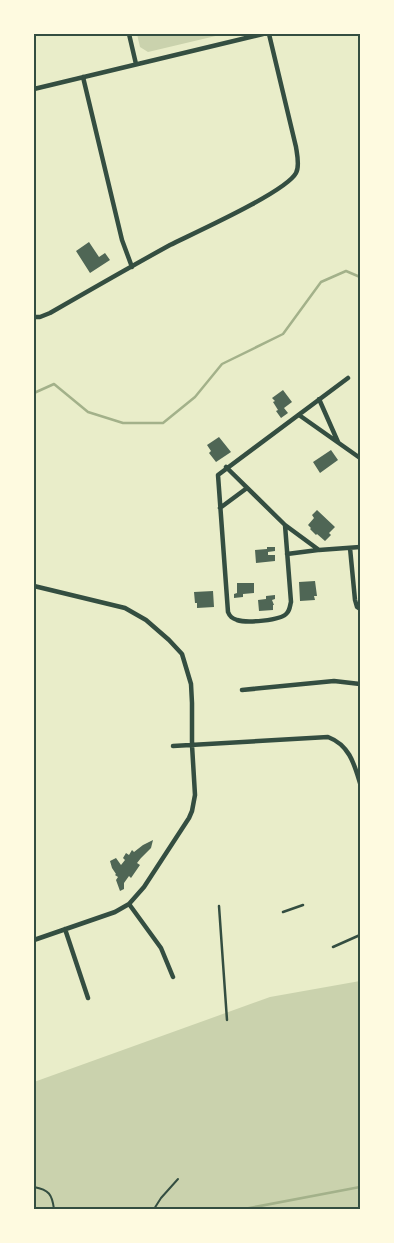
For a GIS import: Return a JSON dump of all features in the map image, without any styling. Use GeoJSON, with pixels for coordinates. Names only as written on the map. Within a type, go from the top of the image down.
{"type":"FeatureCollection","features":[{"type":"Feature","properties":{"kind":"street"},"geometry":{"type":"LineString","coordinates":[[129,34],[136,64]]}},
{"type":"Feature","properties":{"kind":"street"},"geometry":{"type":"LineString","coordinates":[[34,89],[263,34]]}},
{"type":"Feature","properties":{"kind":"street"},"geometry":{"type":"LineString","coordinates":[[34,317],[50,313],[279,188],[297,172],[296,146],[269,34]]}},
{"type":"Feature","properties":{"kind":"street"},"geometry":{"type":"LineString","coordinates":[[83,77],[122,240],[132,267]]}},
{"type":"Feature","properties":{"kind":"street"},"geometry":{"type":"LineString","coordinates":[[285,525],[291,602],[289,612],[282,618],[262,621],[238,621],[230,617],[228,612],[218,477],[226,467],[348,378]]}},
{"type":"Feature","properties":{"kind":"street"},"geometry":{"type":"LineString","coordinates":[[319,399],[338,443]]}},
{"type":"Feature","properties":{"kind":"street"},"geometry":{"type":"LineString","coordinates":[[299,415],[360,458]]}},
{"type":"Feature","properties":{"kind":"street"},"geometry":{"type":"LineString","coordinates":[[226,467],[285,525],[319,550]]}},
{"type":"Feature","properties":{"kind":"street"},"geometry":{"type":"LineString","coordinates":[[220,508],[247,488]]}},
{"type":"Feature","properties":{"kind":"street"},"geometry":{"type":"LineString","coordinates":[[287,554],[360,547]]}},
{"type":"Feature","properties":{"kind":"street"},"geometry":{"type":"LineString","coordinates":[[350,548],[355,600],[357,607],[360,609]]}},
{"type":"Feature","properties":{"kind":"street"},"geometry":{"type":"LineString","coordinates":[[34,586],[125,608],[146,620],[170,640],[182,654],[189,676],[192,704],[195,795],[192,810],[144,887],[129,904],[115,912],[34,940]]}},
{"type":"Feature","properties":{"kind":"street"},"geometry":{"type":"LineString","coordinates":[[242,690],[334,681],[360,684]]}},
{"type":"Feature","properties":{"kind":"street"},"geometry":{"type":"LineString","coordinates":[[174,746],[312,736],[328,737],[342,745],[350,754],[360,783]]}},
{"type":"Feature","properties":{"kind":"street"},"geometry":{"type":"LineString","coordinates":[[129,904],[161,948],[174,977]]}},
{"type":"Feature","properties":{"kind":"street"},"geometry":{"type":"LineString","coordinates":[[65,929],[88,998]]}},
{"type":"Feature","properties":{"kind":"lane"},"geometry":{"type":"LineString","coordinates":[[282,912],[303,905]]}},
{"type":"Feature","properties":{"kind":"lane"},"geometry":{"type":"LineString","coordinates":[[219,906],[227,1020]]}},
{"type":"Feature","properties":{"kind":"lane"},"geometry":{"type":"LineString","coordinates":[[333,947],[360,934]]}},
{"type":"Feature","properties":{"kind":"path"},"geometry":{"type":"LineString","coordinates":[[154,1209],[178,1179]]}},
{"type":"Feature","properties":{"kind":"path"},"geometry":{"type":"LineString","coordinates":[[34,1187],[45,1189],[52,1198],[54,1209]]}},
{"type":"Feature","properties":{"kind":"green space"},"geometry":{"type":"Polygon","coordinates":[[[137,34],[224,34],[148,52],[140,47],[137,34]]]}},
{"type":"Feature","properties":{"kind":"green space"},"geometry":{"type":"Polygon","coordinates":[[[360,981],[360,1209],[34,1209],[34,1082],[270,997],[360,981]]]}},
{"type":"Feature","properties":{"kind":"building"},"geometry":{"type":"Polygon","coordinates":[[[89,242],[99,257],[105,253],[110,260],[90,273],[76,251],[89,242]]]}},
{"type":"Feature","properties":{"kind":"building"},"geometry":{"type":"Polygon","coordinates":[[[283,390],[292,402],[284,408],[288,413],[281,418],[276,411],[278,410],[272,398],[283,390]]]}},
{"type":"Feature","properties":{"kind":"building"},"geometry":{"type":"Polygon","coordinates":[[[219,437],[231,452],[216,462],[209,453],[211,451],[207,445],[219,437]]]}},
{"type":"Feature","properties":{"kind":"building"},"geometry":{"type":"Polygon","coordinates":[[[331,450],[338,460],[320,473],[313,462],[331,450]]]}},
{"type":"Feature","properties":{"kind":"building"},"geometry":{"type":"Polygon","coordinates":[[[317,510],[335,527],[325,541],[316,535],[308,525],[314,518],[312,515],[317,510]]]}},
{"type":"Feature","properties":{"kind":"building"},"geometry":{"type":"Polygon","coordinates":[[[267,547],[275,547],[275,551],[268,552],[268,555],[275,555],[275,561],[256,563],[255,550],[267,549],[267,547]]]}},
{"type":"Feature","properties":{"kind":"building"},"geometry":{"type":"Polygon","coordinates":[[[315,581],[317,596],[314,596],[315,600],[300,601],[299,582],[315,581]]]}},
{"type":"Feature","properties":{"kind":"building"},"geometry":{"type":"Polygon","coordinates":[[[237,583],[254,583],[254,593],[243,594],[243,597],[234,598],[234,594],[237,593],[237,583]]]}},
{"type":"Feature","properties":{"kind":"building"},"geometry":{"type":"Polygon","coordinates":[[[213,591],[214,607],[197,608],[194,592],[213,591]]]}},
{"type":"Feature","properties":{"kind":"building"},"geometry":{"type":"Polygon","coordinates":[[[275,595],[275,599],[272,600],[273,610],[259,611],[258,600],[266,599],[266,596],[275,595]]]}},
{"type":"Feature","properties":{"kind":"building"},"geometry":{"type":"Polygon","coordinates":[[[153,840],[151,848],[137,863],[140,865],[131,878],[129,876],[124,883],[124,889],[120,891],[116,880],[118,877],[115,875],[110,861],[116,858],[121,865],[125,860],[123,858],[126,853],[129,855],[132,850],[134,852],[153,840]]]}},
{"type":"Feature","properties":{"kind":"waterway"},"geometry":{"type":"LineString","coordinates":[[34,393],[54,384],[88,412],[123,423],[163,423],[195,397],[222,364],[283,334],[321,282],[346,271],[360,277]]}},
{"type":"Feature","properties":{"kind":"waterway"},"geometry":{"type":"LineString","coordinates":[[244,1209],[360,1187]]}}]}
